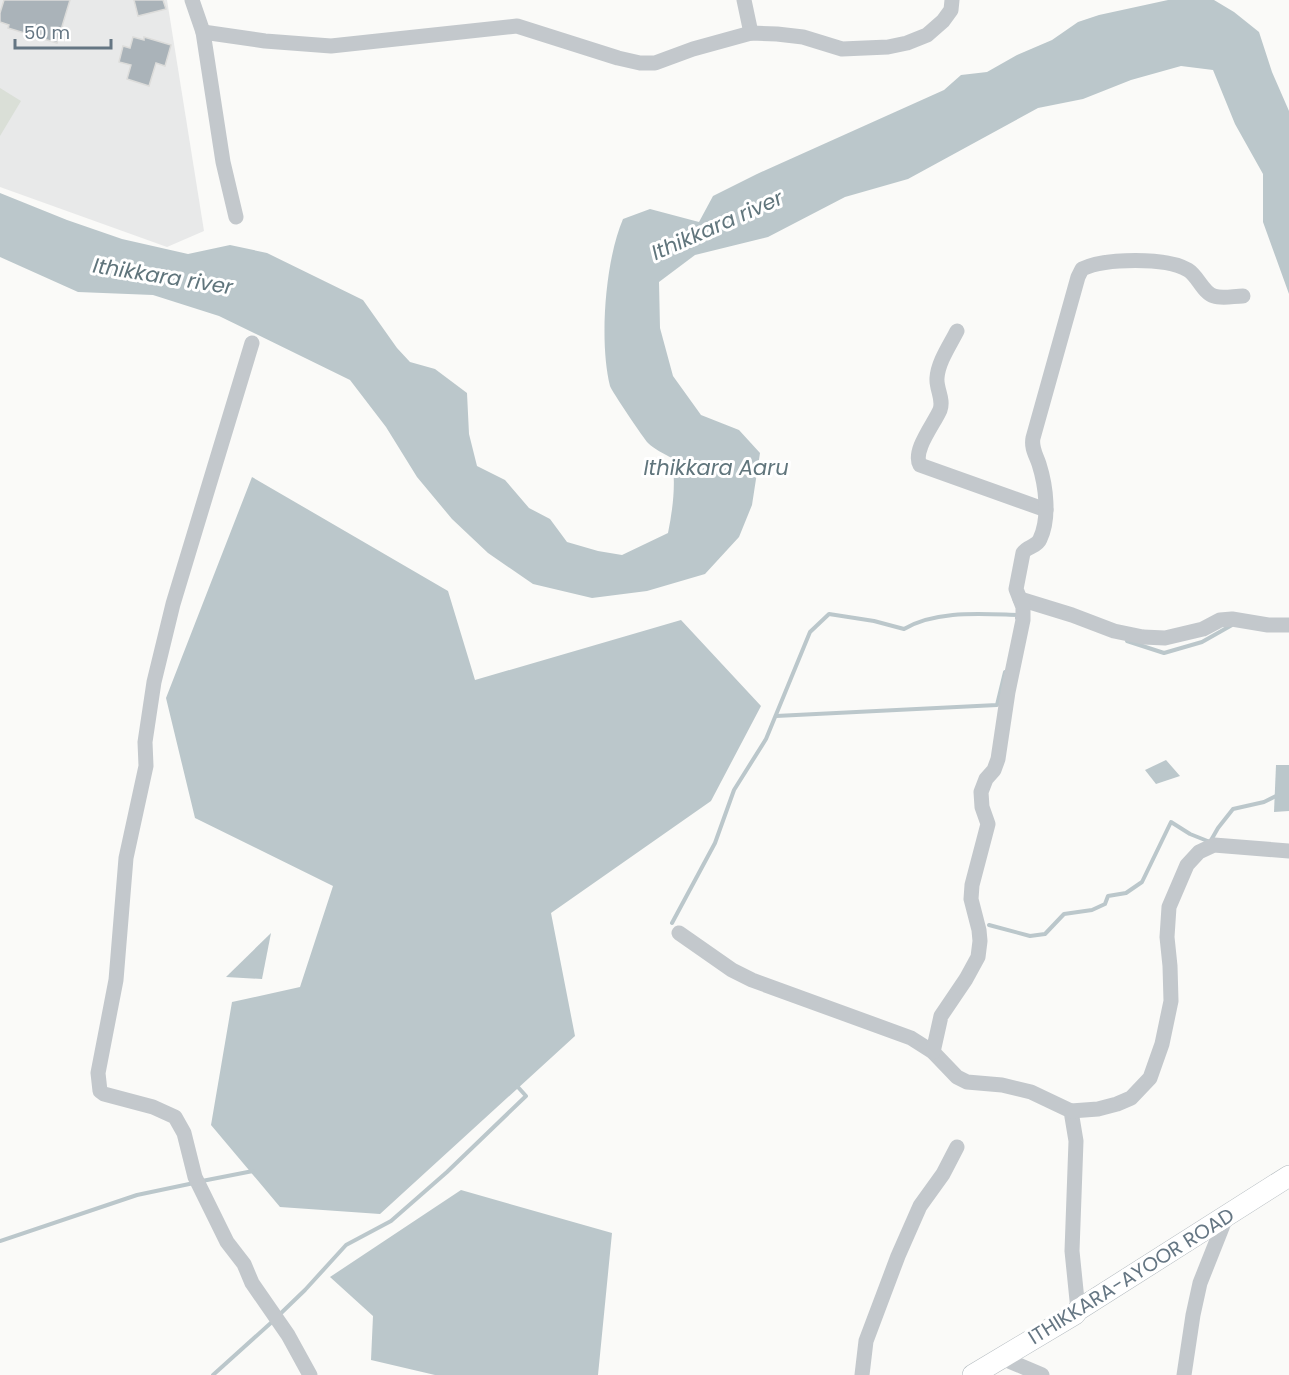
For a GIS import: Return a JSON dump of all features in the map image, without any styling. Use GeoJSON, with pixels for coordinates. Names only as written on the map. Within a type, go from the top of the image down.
{"type":"FeatureCollection","features":[{"type":"Feature","properties":{"kind":"main road","name":"ITHIKKARA-AYOOR ROAD"},"geometry":{"type":"LineString","coordinates":[[973,1375],[1075,1314],[1289,1176]]}},
{"type":"Feature","properties":{"kind":"street"},"geometry":{"type":"LineString","coordinates":[[192,0],[203,32],[223,162],[236,217]]}},
{"type":"Feature","properties":{"kind":"street"},"geometry":{"type":"LineString","coordinates":[[744,0],[751,33]]}},
{"type":"Feature","properties":{"kind":"street"},"geometry":{"type":"LineString","coordinates":[[203,32],[331,46],[517,26],[640,63],[655,63],[751,33],[803,38],[842,48],[907,43],[927,35],[943,21],[951,10],[952,0]]}},
{"type":"Feature","properties":{"kind":"street"},"geometry":{"type":"LineString","coordinates":[[933,1052],[941,1016],[978,957],[979,930],[971,899],[972,885],[988,824],[982,807],[981,792],[998,759],[1008,692],[1023,620],[1023,607],[1016,589],[1023,553],[1025,549],[1040,539],[1046,510],[1046,492],[1032,445],[1033,438],[1078,277],[1082,269],[1107,262],[1155,261],[1188,270],[1208,292],[1216,297],[1243,296]]}},
{"type":"Feature","properties":{"kind":"street"},"geometry":{"type":"LineString","coordinates":[[957,331],[939,368],[937,381],[941,406],[918,452],[918,461],[920,465],[1046,510]]}},
{"type":"Feature","properties":{"kind":"street"},"geometry":{"type":"LineString","coordinates":[[252,343],[173,604],[154,682],[146,733],[146,766],[126,858],[116,980],[98,1073],[100,1091],[104,1094],[153,1107],[175,1118],[184,1133],[195,1177],[227,1242],[244,1264],[252,1283],[288,1335],[310,1375]]}},
{"type":"Feature","properties":{"kind":"street"},"geometry":{"type":"LineString","coordinates":[[1020,599],[1114,631],[1143,637],[1165,638],[1203,629],[1220,620],[1232,619],[1268,625],[1289,625]]}},
{"type":"Feature","properties":{"kind":"street"},"geometry":{"type":"LineString","coordinates":[[679,933],[732,970],[752,980],[911,1038],[933,1052],[957,1077],[967,1082],[1002,1085],[1031,1092],[1071,1111],[1098,1108],[1131,1098],[1150,1078],[1162,1044],[1171,1001],[1167,937],[1169,907],[1187,865],[1199,852],[1214,845],[1289,850]]}},
{"type":"Feature","properties":{"kind":"street"},"geometry":{"type":"LineString","coordinates":[[1071,1111],[1076,1141],[1072,1251],[1078,1310]]}},
{"type":"Feature","properties":{"kind":"street"},"geometry":{"type":"LineString","coordinates":[[862,1375],[866,1341],[898,1256],[920,1206],[943,1174],[957,1147]]}},
{"type":"Feature","properties":{"kind":"street"},"geometry":{"type":"LineString","coordinates":[[1184,1375],[1200,1283],[1227,1215]]}},
{"type":"Feature","properties":{"kind":"street"},"geometry":{"type":"LineString","coordinates":[[1002,1358],[1042,1375]]}},
{"type":"Feature","properties":{"kind":"shaded area"},"geometry":{"type":"Polygon","coordinates":[[[0,0],[167,0],[204,231],[167,247],[0,187],[0,0]]]}},
{"type":"Feature","properties":{"kind":"shaded area"},"geometry":{"type":"Polygon","coordinates":[[[0,88],[21,101],[0,136],[0,88]]]}},
{"type":"Feature","properties":{"kind":"water","name":"Ithikkara Aaru"},"geometry":{"type":"Polygon","coordinates":[[[1168,0],[1214,0],[1234,12],[1259,32],[1272,72],[1289,111],[1289,294],[1263,222],[1263,174],[1235,124],[1213,70],[1181,66],[1131,80],[1083,99],[1038,108],[908,179],[845,197],[768,237],[695,255],[659,282],[660,328],[673,376],[701,415],[739,430],[760,453],[752,505],[739,537],[705,574],[647,591],[592,598],[533,584],[488,553],[452,519],[417,477],[386,427],[350,380],[219,316],[153,295],[78,292],[0,257],[0,193],[122,239],[188,254],[230,245],[267,253],[363,300],[397,348],[410,362],[435,369],[467,393],[469,434],[477,466],[505,480],[529,508],[550,519],[567,542],[622,555],[668,533],[674,487],[672,458],[648,443],[610,386],[605,347],[606,302],[612,257],[623,219],[650,209],[699,222],[713,196],[944,90],[961,75],[987,72],[1017,55],[1052,40],[1078,22],[1099,15],[1168,0]]]}},
{"type":"Feature","properties":{"kind":"water"},"geometry":{"type":"Polygon","coordinates":[[[252,477],[448,591],[475,680],[681,620],[761,706],[711,801],[551,913],[575,1036],[380,1214],[280,1207],[211,1125],[232,1002],[300,987],[333,886],[195,818],[166,698],[252,477]]]}},
{"type":"Feature","properties":{"kind":"water"},"geometry":{"type":"Polygon","coordinates":[[[1166,760],[1180,776],[1156,784],[1145,770],[1166,760]]]}},
{"type":"Feature","properties":{"kind":"water"},"geometry":{"type":"Polygon","coordinates":[[[1276,765],[1289,765],[1289,811],[1274,812],[1276,765]]]}},
{"type":"Feature","properties":{"kind":"water"},"geometry":{"type":"Polygon","coordinates":[[[271,933],[262,979],[226,977],[271,933]]]}},
{"type":"Feature","properties":{"kind":"water"},"geometry":{"type":"Polygon","coordinates":[[[461,1190],[612,1233],[598,1375],[435,1375],[371,1360],[373,1316],[330,1277],[461,1190]]]}},
{"type":"Feature","properties":{"kind":"building"},"geometry":{"type":"Polygon","coordinates":[[[4,0],[70,0],[57,43],[8,28],[9,25],[0,22],[4,0]]]}},
{"type":"Feature","properties":{"kind":"building"},"geometry":{"type":"Polygon","coordinates":[[[134,0],[163,0],[166,9],[138,16],[134,0]]]}},
{"type":"Feature","properties":{"kind":"building"},"geometry":{"type":"Polygon","coordinates":[[[133,37],[144,40],[144,37],[171,45],[165,66],[156,63],[149,86],[127,79],[131,65],[119,62],[123,46],[130,48],[133,37]]]}},
{"type":"Feature","properties":{"kind":"waterway"},"geometry":{"type":"LineString","coordinates":[[672,923],[715,843],[734,790],[766,739],[810,632],[829,614],[874,621],[904,629],[930,619],[959,614],[1018,615],[1017,618]]}},
{"type":"Feature","properties":{"kind":"waterway"},"geometry":{"type":"LineString","coordinates":[[1127,641],[1164,653],[1202,642],[1232,625]]}},
{"type":"Feature","properties":{"kind":"waterway"},"geometry":{"type":"LineString","coordinates":[[776,716],[997,705],[1005,672]]}},
{"type":"Feature","properties":{"kind":"waterway"},"geometry":{"type":"LineString","coordinates":[[989,925],[1030,936],[1045,934],[1064,914],[1092,910],[1105,904],[1108,896],[1126,893],[1142,882],[1171,822],[1190,834],[1210,842],[1233,809],[1264,802],[1278,795]]}},
{"type":"Feature","properties":{"kind":"waterway"},"geometry":{"type":"LineString","coordinates":[[278,1316],[346,1245],[391,1221],[447,1172],[526,1096],[517,1086]]}},
{"type":"Feature","properties":{"kind":"waterway"},"geometry":{"type":"LineString","coordinates":[[202,1181],[253,1171]]}},
{"type":"Feature","properties":{"kind":"waterway"},"geometry":{"type":"LineString","coordinates":[[0,1241],[137,1195],[194,1183]]}},
{"type":"Feature","properties":{"kind":"waterway"},"geometry":{"type":"LineString","coordinates":[[213,1375],[273,1321]]}},
{"type":"Feature","properties":{"kind":"water label","name":"Ithikkara river"},"geometry":{"type":"Point","coordinates":[717,225]}},
{"type":"Feature","properties":{"kind":"water label","name":"Ithikkara river"},"geometry":{"type":"Point","coordinates":[163,276]}}]}
